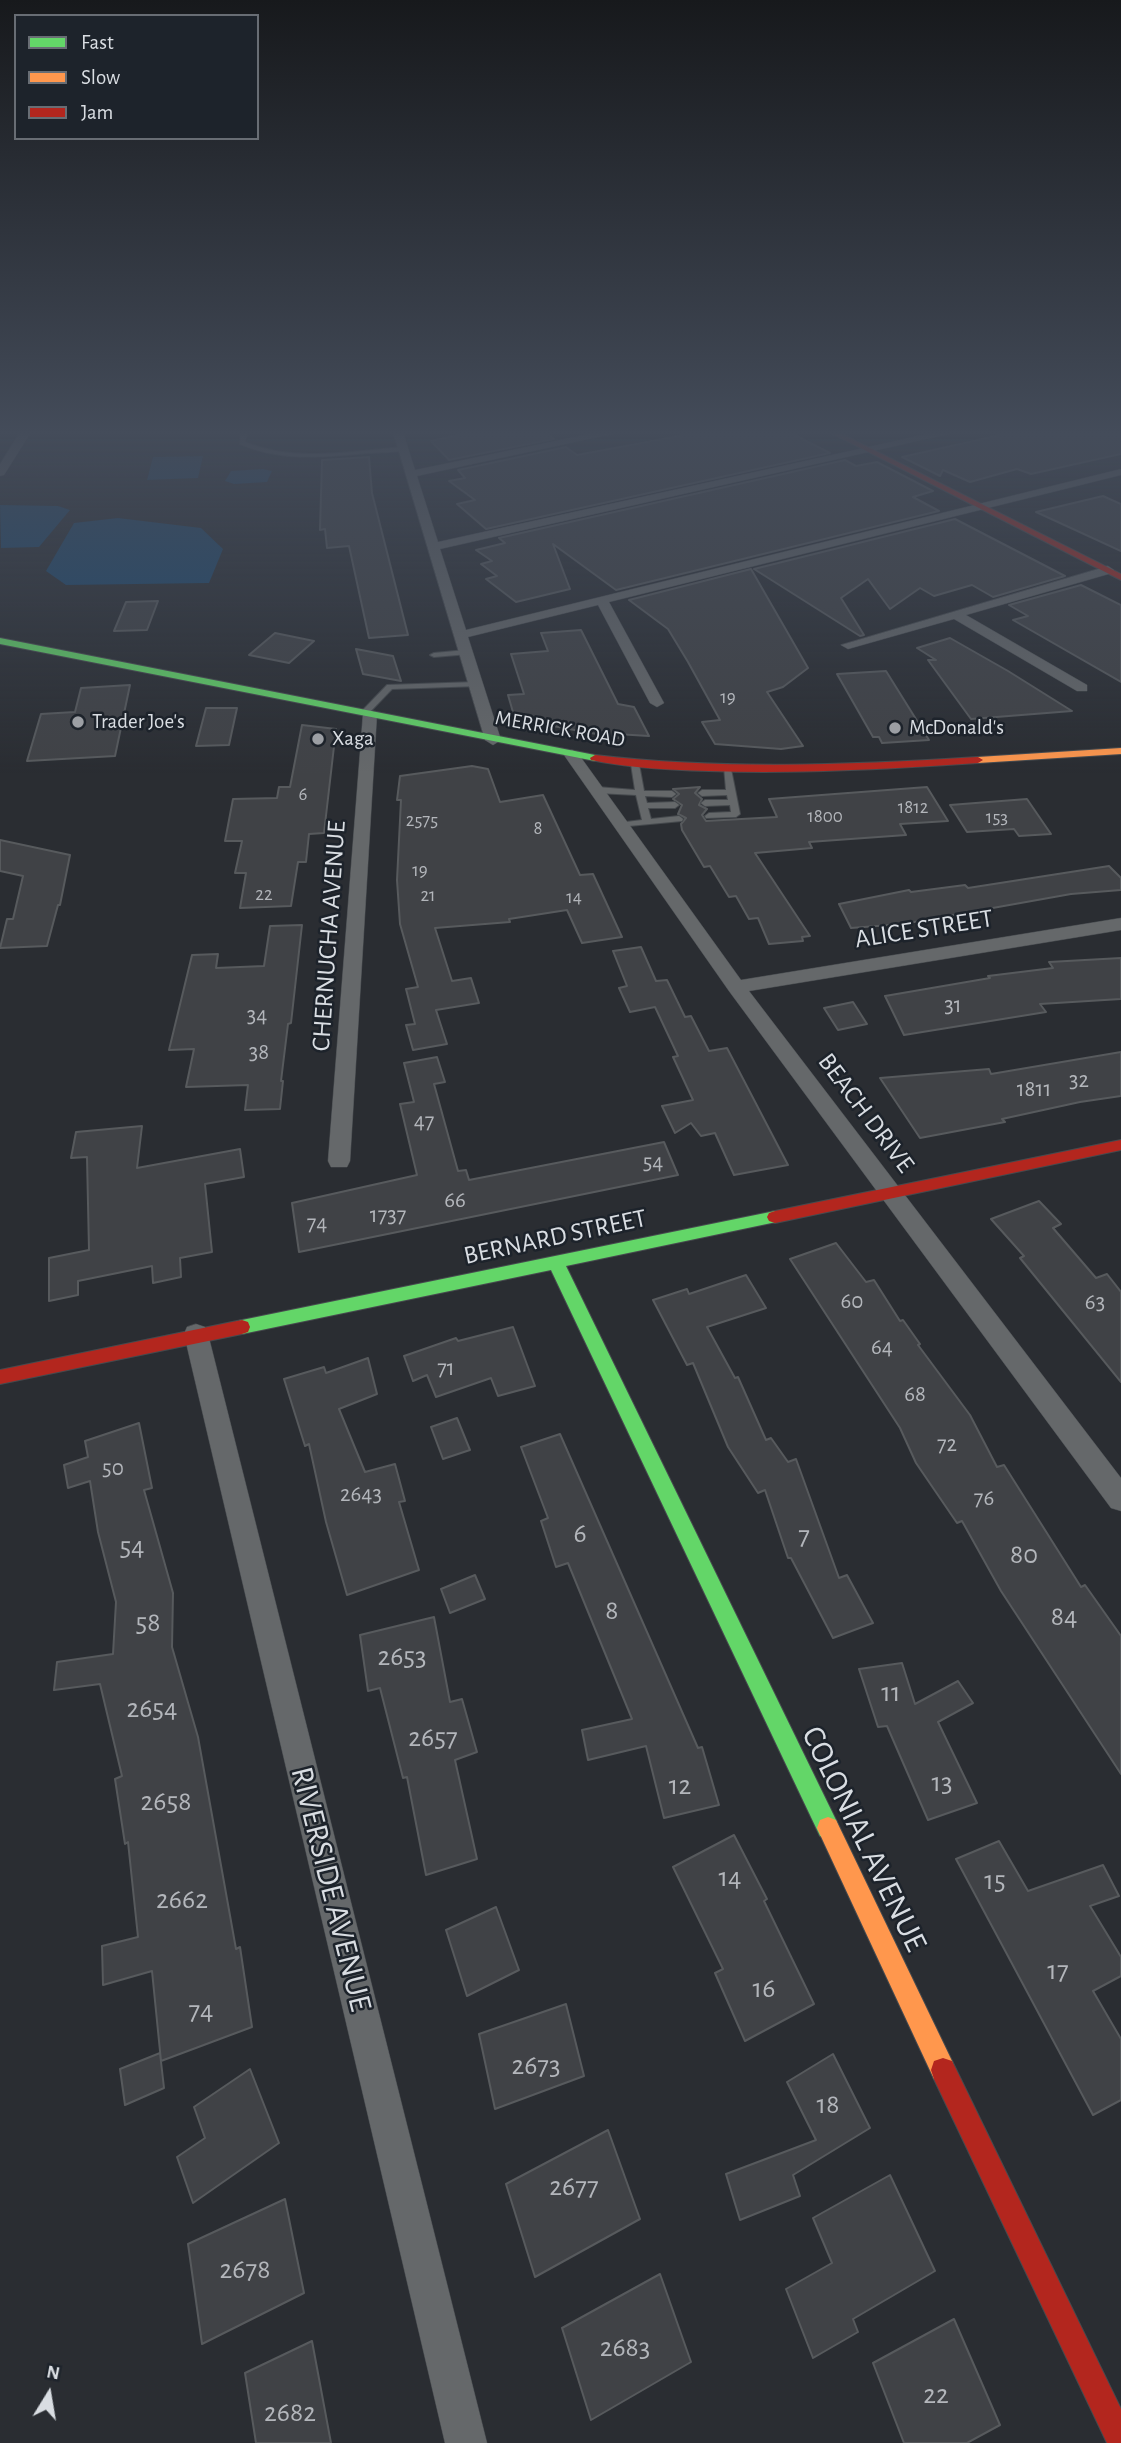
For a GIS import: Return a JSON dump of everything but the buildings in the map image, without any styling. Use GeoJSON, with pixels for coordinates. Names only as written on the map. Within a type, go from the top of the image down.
{"type":"FeatureCollection","features":[{"type":"Feature","properties":{"kind":"main road"},"geometry":{"type":"LineString","coordinates":[[1058,546],[1114,574]]}},
{"type":"Feature","properties":{"kind":"main road","name":"MERRICK ROAD"},"geometry":{"type":"LineString","coordinates":[[0,641],[493,740],[635,764],[796,771],[885,768],[1121,751]]}},
{"type":"Feature","properties":{"kind":"main road","name":"BERNARD STREET"},"geometry":{"type":"LineString","coordinates":[[0,1377],[196,1334],[1121,1145]]}},
{"type":"Feature","properties":{"kind":"main road","name":"COLONIAL AVENUE"},"geometry":{"type":"LineString","coordinates":[[556,1262],[1121,2440]]}},
{"type":"Feature","properties":{"kind":"street"},"geometry":{"type":"LineString","coordinates":[[438,546],[434,547],[493,740]]}},
{"type":"Feature","properties":{"kind":"street"},"geometry":{"type":"LineString","coordinates":[[461,635],[818,546]]}},
{"type":"Feature","properties":{"kind":"street"},"geometry":{"type":"LineString","coordinates":[[848,645],[955,614],[1114,574]]}},
{"type":"Feature","properties":{"kind":"street"},"geometry":{"type":"LineString","coordinates":[[601,600],[657,703]]}},
{"type":"Feature","properties":{"kind":"street"},"geometry":{"type":"LineString","coordinates":[[955,614],[1082,688]]}},
{"type":"Feature","properties":{"kind":"street","name":"CHERNUCHA AVENUE"},"geometry":{"type":"LineString","coordinates":[[339,1161],[367,713]]}},
{"type":"Feature","properties":{"kind":"street","name":"BEACH DRIVE"},"geometry":{"type":"LineString","coordinates":[[572,755],[736,987],[1121,1499]]}},
{"type":"Feature","properties":{"kind":"street","name":"ALICE STREET"},"geometry":{"type":"LineString","coordinates":[[736,987],[1121,924]]}},
{"type":"Feature","properties":{"kind":"street","name":"RIVERSIDE AVENUE"},"geometry":{"type":"LineString","coordinates":[[196,1334],[466,2443]]}},
{"type":"Feature","properties":{"kind":"lane"},"geometry":{"type":"LineString","coordinates":[[434,654],[466,652]]}},
{"type":"Feature","properties":{"kind":"lane"},"geometry":{"type":"LineString","coordinates":[[367,713],[390,687],[476,684]]}},
{"type":"Feature","properties":{"kind":"lane"},"geometry":{"type":"LineString","coordinates":[[635,764],[647,822]]}},
{"type":"Feature","properties":{"kind":"lane"},"geometry":{"type":"LineString","coordinates":[[709,816],[736,814],[727,769]]}},
{"type":"Feature","properties":{"kind":"lane"},"geometry":{"type":"LineString","coordinates":[[597,790],[671,794]]}},
{"type":"Feature","properties":{"kind":"lane"},"geometry":{"type":"LineString","coordinates":[[702,793],[732,797]]}},
{"type":"Feature","properties":{"kind":"lane"},"geometry":{"type":"LineString","coordinates":[[705,803],[732,797]]}},
{"type":"Feature","properties":{"kind":"lane"},"geometry":{"type":"LineString","coordinates":[[643,806],[675,805]]}},
{"type":"Feature","properties":{"kind":"lane"},"geometry":{"type":"LineString","coordinates":[[621,825],[679,819]]}},
{"type":"Feature","properties":{"kind":"shaded area"},"geometry":{"type":"Polygon","coordinates":[[[1,546],[40,546],[39,547],[1,546]]]}},
{"type":"Feature","properties":{"kind":"shaded area"},"geometry":{"type":"Polygon","coordinates":[[[61,546],[220,546],[223,549],[209,583],[66,585],[46,571],[61,546]]]}},
{"type":"Feature","properties":{"kind":"traffic: fast"},"geometry":{"type":"LineString","coordinates":[[0,641],[595,758]]}},
{"type":"Feature","properties":{"kind":"traffic: fast"},"geometry":{"type":"LineString","coordinates":[[242,1327],[775,1217]]}},
{"type":"Feature","properties":{"kind":"traffic: fast"},"geometry":{"type":"LineString","coordinates":[[556,1262],[828,1828]]}},
{"type":"Feature","properties":{"kind":"traffic: slow"},"geometry":{"type":"LineString","coordinates":[[978,760],[1121,751]]}},
{"type":"Feature","properties":{"kind":"traffic: slow"},"geometry":{"type":"LineString","coordinates":[[828,1828],[943,2070]]}},
{"type":"Feature","properties":{"kind":"traffic: jam"},"geometry":{"type":"LineString","coordinates":[[1059,546],[1121,577]]}},
{"type":"Feature","properties":{"kind":"traffic: jam"},"geometry":{"type":"LineString","coordinates":[[595,758],[643,764],[738,769],[834,768],[978,760]]}},
{"type":"Feature","properties":{"kind":"traffic: jam"},"geometry":{"type":"LineString","coordinates":[[775,1217],[1121,1145]]}},
{"type":"Feature","properties":{"kind":"traffic: jam"},"geometry":{"type":"LineString","coordinates":[[0,1377],[242,1327]]}},
{"type":"Feature","properties":{"kind":"traffic: jam"},"geometry":{"type":"LineString","coordinates":[[943,2070],[1121,2440]]}},
{"type":"Feature","properties":{"kind":"place","name":"Trader Joe's"},"geometry":{"type":"Point","coordinates":[78,722]}},
{"type":"Feature","properties":{"kind":"place","name":"McDonald's"},"geometry":{"type":"Point","coordinates":[895,728]}},
{"type":"Feature","properties":{"kind":"place","name":"Xaga"},"geometry":{"type":"Point","coordinates":[318,739]}}]}
